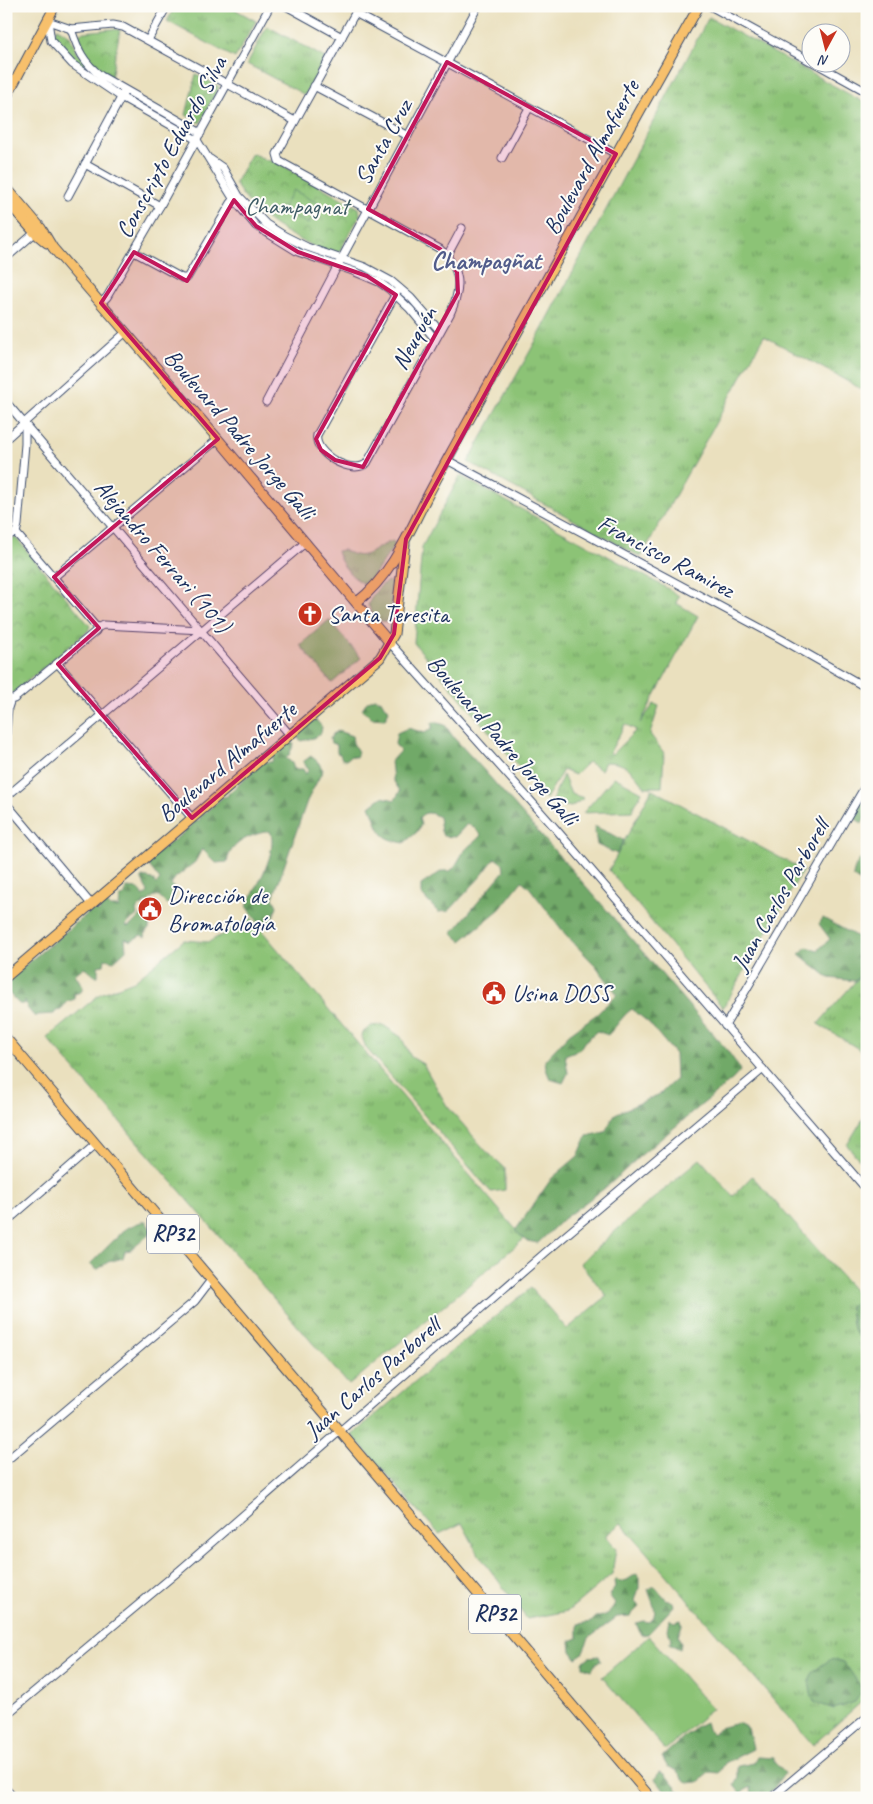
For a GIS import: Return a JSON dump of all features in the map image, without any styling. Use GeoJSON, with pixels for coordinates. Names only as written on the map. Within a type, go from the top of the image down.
{"type":"FeatureCollection","features":[{"type":"Feature","properties":{"kind":"main road"},"geometry":{"type":"LineString","coordinates":[[6,98],[55,6]]}},
{"type":"Feature","properties":{"kind":"main road","name":"Boulevard Almafuerte"},"geometry":{"type":"LineString","coordinates":[[357,602],[378,582],[406,539],[447,460],[699,6]]}},
{"type":"Feature","properties":{"kind":"main road","name":"Boulevard Padre Jorge Galli"},"geometry":{"type":"LineString","coordinates":[[6,187],[53,248],[306,542],[390,643]]}},
{"type":"Feature","properties":{"kind":"main road","name":"Boulevard Padre Jorge Galli"},"geometry":{"type":"LineString","coordinates":[[6,200],[38,230]]}},
{"type":"Feature","properties":{"kind":"main road","name":"Boulevard Almafuerte"},"geometry":{"type":"LineString","coordinates":[[6,977],[380,658],[390,643],[396,627],[400,575],[406,539]]}},
{"type":"Feature","properties":{"kind":"main road","name":"RP32"},"geometry":{"type":"LineString","coordinates":[[6,1038],[651,1798]]}},
{"type":"Feature","properties":{"kind":"street"},"geometry":{"type":"LineString","coordinates":[[148,40],[167,6]]}},
{"type":"Feature","properties":{"kind":"street","name":"Conscripto Eduardo Silva"},"geometry":{"type":"LineString","coordinates":[[101,303],[107,297],[134,252],[270,6]]}},
{"type":"Feature","properties":{"kind":"street"},"geometry":{"type":"LineString","coordinates":[[286,6],[342,37]]}},
{"type":"Feature","properties":{"kind":"street","name":"Santa Cruz"},"geometry":{"type":"LineString","coordinates":[[266,402],[337,266],[478,6]]}},
{"type":"Feature","properties":{"kind":"street"},"geometry":{"type":"LineString","coordinates":[[710,6],[800,55]]}},
{"type":"Feature","properties":{"kind":"street"},"geometry":{"type":"LineString","coordinates":[[462,228],[447,256],[440,249],[279,161],[277,154],[357,9],[447,62],[616,154]]}},
{"type":"Feature","properties":{"kind":"street"},"geometry":{"type":"LineString","coordinates":[[199,136],[121,97],[64,57],[51,41],[48,21],[71,29],[114,25],[123,26],[295,121]]}},
{"type":"Feature","properties":{"kind":"street"},"geometry":{"type":"LineString","coordinates":[[71,29],[76,45],[86,63],[101,76],[199,136],[207,157],[256,226],[298,252],[367,276],[411,298],[440,331]]}},
{"type":"Feature","properties":{"kind":"street"},"geometry":{"type":"LineString","coordinates":[[830,72],[867,92]]}},
{"type":"Feature","properties":{"kind":"street"},"geometry":{"type":"LineString","coordinates":[[314,86],[408,136]]}},
{"type":"Feature","properties":{"kind":"street"},"geometry":{"type":"LineString","coordinates":[[68,196],[126,90]]}},
{"type":"Feature","properties":{"kind":"street"},"geometry":{"type":"LineString","coordinates":[[502,158],[530,108]]}},
{"type":"Feature","properties":{"kind":"street"},"geometry":{"type":"LineString","coordinates":[[85,164],[160,206]]}},
{"type":"Feature","properties":{"kind":"street"},"geometry":{"type":"LineString","coordinates":[[237,198],[266,224],[279,232],[308,247],[376,272],[391,281],[435,339]]}},
{"type":"Feature","properties":{"kind":"street"},"geometry":{"type":"LineString","coordinates":[[134,252],[182,278],[187,278],[237,198]]}},
{"type":"Feature","properties":{"kind":"street"},"geometry":{"type":"LineString","coordinates":[[6,258],[38,230]]}},
{"type":"Feature","properties":{"kind":"street","name":"Neuquén"},"geometry":{"type":"LineString","coordinates":[[398,291],[317,435],[317,445],[321,450],[334,460],[356,468],[363,467],[367,463],[456,301],[458,293],[457,272],[447,256]]}},
{"type":"Feature","properties":{"kind":"street"},"geometry":{"type":"LineString","coordinates":[[6,439],[126,332]]}},
{"type":"Feature","properties":{"kind":"street","name":"Alejandro Ferrari (101)"},"geometry":{"type":"LineString","coordinates":[[6,402],[290,735]]}},
{"type":"Feature","properties":{"kind":"street"},"geometry":{"type":"LineString","coordinates":[[16,533],[25,444],[24,423]]}},
{"type":"Feature","properties":{"kind":"street"},"geometry":{"type":"LineString","coordinates":[[54,577],[218,439]]}},
{"type":"Feature","properties":{"kind":"street","name":"Francisco Ramirez"},"geometry":{"type":"LineString","coordinates":[[447,460],[781,639],[867,688]]}},
{"type":"Feature","properties":{"kind":"street"},"geometry":{"type":"LineString","coordinates":[[6,538],[16,533]]}},
{"type":"Feature","properties":{"kind":"street"},"geometry":{"type":"LineString","coordinates":[[16,533],[97,628]]}},
{"type":"Feature","properties":{"kind":"street"},"geometry":{"type":"LineString","coordinates":[[6,797],[306,542]]}},
{"type":"Feature","properties":{"kind":"street"},"geometry":{"type":"LineString","coordinates":[[6,734],[9,697],[14,699],[58,664],[96,631],[97,628],[103,625],[202,630]]}},
{"type":"Feature","properties":{"kind":"street","name":"Boulevard Padre Jorge Galli"},"geometry":{"type":"LineString","coordinates":[[390,643],[548,821],[867,1190]]}},
{"type":"Feature","properties":{"kind":"street"},"geometry":{"type":"LineString","coordinates":[[58,664],[192,818]]}},
{"type":"Feature","properties":{"kind":"street","name":"Juan Carlos Parborell"},"geometry":{"type":"LineString","coordinates":[[726,1026],[867,783]]}},
{"type":"Feature","properties":{"kind":"street"},"geometry":{"type":"LineString","coordinates":[[6,803],[91,904]]}},
{"type":"Feature","properties":{"kind":"street","name":"Juan Carlos Parborell"},"geometry":{"type":"LineString","coordinates":[[6,1715],[180,1570],[546,1252],[763,1069]]}},
{"type":"Feature","properties":{"kind":"street"},"geometry":{"type":"LineString","coordinates":[[6,1222],[96,1144]]}},
{"type":"Feature","properties":{"kind":"street"},"geometry":{"type":"LineString","coordinates":[[6,1462],[195,1302],[211,1280]]}},
{"type":"Feature","properties":{"kind":"street"},"geometry":{"type":"LineString","coordinates":[[771,1798],[867,1717]]}},
{"type":"Feature","properties":{"kind":"street"},"geometry":{"type":"LineString","coordinates":[[6,1789],[14,1798]]}},
{"type":"Feature","properties":{"kind":"highlighted area"},"geometry":{"type":"Polygon","coordinates":[[[447,62],[616,154],[406,539],[394,634],[380,658],[192,818],[58,664],[99,628],[54,577],[218,439],[101,303],[134,252],[187,281],[234,200],[256,226],[275,239],[298,252],[367,276],[396,295],[316,439],[321,450],[335,460],[363,467],[458,293],[457,272],[440,249],[368,209],[447,62]]]}},
{"type":"Feature","properties":{"kind":"green space"},"geometry":{"type":"Polygon","coordinates":[[[175,6],[229,6],[256,21],[235,58],[167,21],[175,6]]]}},
{"type":"Feature","properties":{"kind":"green space"},"geometry":{"type":"Polygon","coordinates":[[[709,17],[800,67],[800,72],[809,72],[867,104],[867,392],[764,336],[641,557],[468,462],[538,337],[709,17]]]}},
{"type":"Feature","properties":{"kind":"green space"},"geometry":{"type":"Polygon","coordinates":[[[267,26],[325,58],[305,95],[247,64],[267,26]]]}},
{"type":"Feature","properties":{"kind":"green space"},"geometry":{"type":"Polygon","coordinates":[[[57,28],[69,35],[77,52],[116,89],[89,73],[65,51],[53,35],[57,28]]]}},
{"type":"Feature","properties":{"kind":"green space"},"geometry":{"type":"Polygon","coordinates":[[[112,29],[120,30],[111,78],[100,70],[83,52],[79,39],[80,33],[112,29]]]}},
{"type":"Feature","properties":{"kind":"green space"},"geometry":{"type":"Polygon","coordinates":[[[196,74],[219,87],[200,123],[186,115],[196,74]]]}},
{"type":"Feature","properties":{"kind":"green space","name":"Champagnat"},"geometry":{"type":"Polygon","coordinates":[[[252,153],[266,160],[276,162],[359,208],[360,215],[339,252],[326,251],[290,235],[269,221],[250,204],[235,183],[252,153]]]}},
{"type":"Feature","properties":{"kind":"green space"},"geometry":{"type":"Polygon","coordinates":[[[293,190],[319,204],[308,224],[282,209],[293,190]]]}},
{"type":"Feature","properties":{"kind":"green space"},"geometry":{"type":"Polygon","coordinates":[[[460,476],[679,596],[676,603],[698,616],[640,723],[654,704],[659,706],[650,734],[664,753],[662,787],[645,787],[632,772],[619,764],[605,762],[601,770],[588,762],[575,775],[563,770],[546,799],[414,643],[422,547],[460,476]],[[625,724],[609,754],[612,754],[636,730],[625,724]]]}},
{"type":"Feature","properties":{"kind":"green space"},"geometry":{"type":"Polygon","coordinates":[[[11,538],[16,538],[90,626],[88,631],[13,693],[6,690],[6,542],[11,538]]]}},
{"type":"Feature","properties":{"kind":"green space"},"geometry":{"type":"Polygon","coordinates":[[[393,541],[395,545],[367,585],[348,571],[338,556],[337,551],[344,550],[352,554],[364,555],[393,541]]]}},
{"type":"Feature","properties":{"kind":"green space"},"geometry":{"type":"Polygon","coordinates":[[[388,581],[394,587],[390,621],[386,622],[377,618],[368,605],[376,592],[388,581]]]}},
{"type":"Feature","properties":{"kind":"green space"},"geometry":{"type":"Polygon","coordinates":[[[329,620],[361,658],[332,683],[300,645],[329,620]]]}},
{"type":"Feature","properties":{"kind":"green space"},"geometry":{"type":"Polygon","coordinates":[[[374,698],[382,701],[384,706],[388,708],[389,711],[385,719],[371,718],[362,709],[366,703],[374,698]]]}},
{"type":"Feature","properties":{"kind":"green space"},"geometry":{"type":"Polygon","coordinates":[[[316,720],[322,727],[321,733],[313,738],[301,741],[298,737],[302,728],[316,720]]]}},
{"type":"Feature","properties":{"kind":"green space"},"geometry":{"type":"Polygon","coordinates":[[[432,723],[445,725],[454,738],[598,900],[727,1050],[741,1070],[733,1079],[640,1156],[609,1185],[563,1219],[538,1243],[527,1241],[515,1231],[552,1178],[578,1156],[587,1136],[605,1132],[615,1114],[660,1094],[676,1079],[675,1054],[649,1023],[632,1009],[608,1035],[597,1031],[584,1042],[580,1049],[565,1055],[568,1073],[563,1083],[550,1079],[545,1060],[569,1034],[597,1014],[617,994],[596,966],[566,935],[529,887],[522,881],[500,909],[461,941],[452,933],[504,871],[503,864],[495,858],[449,911],[438,912],[421,894],[421,885],[442,871],[450,871],[465,850],[481,835],[467,824],[455,837],[443,836],[439,817],[426,813],[419,818],[421,825],[417,832],[404,843],[395,841],[380,831],[370,806],[382,797],[395,800],[400,791],[393,780],[391,761],[400,751],[395,744],[397,733],[408,728],[425,733],[432,728],[432,723]]]}},
{"type":"Feature","properties":{"kind":"green space"},"geometry":{"type":"Polygon","coordinates":[[[338,731],[352,736],[353,743],[358,752],[356,757],[351,756],[346,760],[342,759],[340,754],[337,753],[337,745],[331,743],[330,739],[338,731]]]}},
{"type":"Feature","properties":{"kind":"green space"},"geometry":{"type":"Polygon","coordinates":[[[288,740],[294,744],[286,758],[292,763],[294,769],[303,769],[306,774],[309,769],[303,762],[311,756],[323,770],[307,801],[273,898],[277,906],[269,929],[258,922],[247,906],[269,859],[272,839],[270,831],[256,834],[237,844],[232,849],[227,862],[216,863],[202,849],[195,862],[175,878],[171,884],[176,891],[172,901],[166,904],[159,897],[154,896],[136,910],[137,915],[126,925],[127,927],[130,926],[142,914],[150,920],[149,929],[146,931],[145,937],[141,935],[131,941],[125,938],[126,950],[114,961],[105,959],[104,965],[98,966],[98,976],[95,976],[84,967],[75,974],[83,987],[81,992],[74,994],[75,999],[66,1002],[61,1010],[56,1011],[54,1014],[38,1015],[35,1017],[28,1009],[25,1001],[23,1004],[19,1004],[6,990],[7,980],[11,979],[13,975],[92,910],[95,909],[99,912],[100,901],[104,901],[110,907],[119,907],[120,898],[125,895],[126,888],[139,889],[144,897],[148,892],[142,877],[152,879],[156,884],[160,880],[150,867],[148,860],[187,830],[194,822],[199,821],[201,816],[223,797],[228,796],[264,762],[272,762],[274,754],[288,740]]]}},
{"type":"Feature","properties":{"kind":"green space"},"geometry":{"type":"Polygon","coordinates":[[[563,775],[571,794],[584,798],[571,807],[551,803],[563,775]]]}},
{"type":"Feature","properties":{"kind":"green space"},"geometry":{"type":"Polygon","coordinates":[[[614,777],[642,792],[632,811],[583,813],[614,777]]]}},
{"type":"Feature","properties":{"kind":"green space"},"geometry":{"type":"Polygon","coordinates":[[[652,789],[803,870],[723,1008],[609,870],[652,789]]]}},
{"type":"Feature","properties":{"kind":"green space"},"geometry":{"type":"Polygon","coordinates":[[[867,792],[867,815],[862,823],[852,817],[867,792]]]}},
{"type":"Feature","properties":{"kind":"green space"},"geometry":{"type":"Polygon","coordinates":[[[594,826],[624,840],[617,854],[597,845],[594,826]]]}},
{"type":"Feature","properties":{"kind":"green space"},"geometry":{"type":"Polygon","coordinates":[[[867,854],[867,886],[853,877],[857,864],[867,854]]]}},
{"type":"Feature","properties":{"kind":"green space"},"geometry":{"type":"Polygon","coordinates":[[[251,918],[524,1239],[349,1385],[47,1038],[100,994],[134,981],[184,940],[209,942],[251,918]]]}},
{"type":"Feature","properties":{"kind":"green space"},"geometry":{"type":"Polygon","coordinates":[[[823,918],[867,942],[867,968],[855,981],[829,978],[799,954],[807,947],[818,950],[830,939],[819,924],[823,918]]]}},
{"type":"Feature","properties":{"kind":"green space"},"geometry":{"type":"Polygon","coordinates":[[[867,968],[867,1054],[818,1024],[867,968]]]}},
{"type":"Feature","properties":{"kind":"green space"},"geometry":{"type":"Polygon","coordinates":[[[383,1025],[401,1037],[411,1057],[423,1064],[447,1106],[485,1150],[505,1168],[505,1190],[491,1192],[366,1048],[361,1034],[371,1026],[383,1025]]]}},
{"type":"Feature","properties":{"kind":"green space"},"geometry":{"type":"Polygon","coordinates":[[[867,1112],[867,1169],[847,1145],[867,1112]]]}},
{"type":"Feature","properties":{"kind":"green space"},"geometry":{"type":"Polygon","coordinates":[[[700,1159],[733,1196],[752,1176],[861,1298],[850,1307],[853,1330],[867,1346],[867,1697],[813,1745],[621,1523],[605,1536],[616,1549],[612,1574],[568,1611],[527,1619],[479,1555],[462,1523],[439,1534],[352,1435],[437,1363],[531,1288],[567,1329],[607,1296],[580,1263],[700,1159]]]}},
{"type":"Feature","properties":{"kind":"green space"},"geometry":{"type":"Polygon","coordinates":[[[146,1221],[152,1232],[131,1250],[125,1251],[123,1258],[108,1262],[97,1270],[90,1264],[125,1229],[146,1221]]]}},
{"type":"Feature","properties":{"kind":"green space"},"geometry":{"type":"Polygon","coordinates":[[[867,1292],[867,1346],[853,1330],[850,1307],[867,1292]]]}},
{"type":"Feature","properties":{"kind":"green space"},"geometry":{"type":"Polygon","coordinates":[[[636,1574],[639,1576],[639,1588],[635,1601],[639,1607],[630,1616],[617,1617],[589,1638],[582,1654],[576,1658],[571,1651],[570,1641],[578,1638],[578,1624],[591,1622],[596,1617],[608,1613],[615,1603],[609,1595],[615,1588],[614,1581],[617,1579],[620,1582],[627,1580],[636,1574]]]}},
{"type":"Feature","properties":{"kind":"green space"},"geometry":{"type":"Polygon","coordinates":[[[655,1586],[666,1599],[673,1602],[674,1606],[648,1634],[641,1635],[636,1623],[650,1622],[653,1618],[655,1610],[648,1589],[655,1586]]]}},
{"type":"Feature","properties":{"kind":"green space"},"geometry":{"type":"Polygon","coordinates":[[[669,1619],[674,1622],[681,1620],[682,1625],[678,1636],[681,1643],[680,1649],[670,1644],[671,1637],[667,1630],[669,1619]]]}},
{"type":"Feature","properties":{"kind":"green space"},"geometry":{"type":"Polygon","coordinates":[[[649,1636],[712,1709],[665,1750],[602,1677],[649,1636]]]}},
{"type":"Feature","properties":{"kind":"green space"},"geometry":{"type":"Polygon","coordinates":[[[599,1656],[601,1661],[596,1663],[592,1670],[583,1667],[583,1662],[589,1657],[599,1656]]]}},
{"type":"Feature","properties":{"kind":"green space"},"geometry":{"type":"Polygon","coordinates":[[[831,1659],[844,1662],[863,1690],[855,1702],[834,1709],[814,1702],[810,1686],[811,1676],[814,1672],[831,1659]]]}},
{"type":"Feature","properties":{"kind":"green space"},"geometry":{"type":"Polygon","coordinates":[[[705,1722],[707,1729],[713,1735],[719,1728],[738,1723],[748,1728],[753,1749],[725,1763],[719,1773],[710,1772],[698,1782],[687,1783],[676,1770],[667,1766],[662,1757],[687,1734],[691,1733],[695,1727],[705,1722]]]}},
{"type":"Feature","properties":{"kind":"green space"},"geometry":{"type":"Polygon","coordinates":[[[757,1757],[774,1758],[774,1762],[785,1773],[766,1798],[752,1798],[751,1787],[740,1793],[734,1785],[738,1777],[738,1766],[754,1763],[757,1757]]]}},
{"type":"Feature","properties":{"kind":"green space"},"geometry":{"type":"Polygon","coordinates":[[[659,1772],[665,1774],[684,1798],[671,1798],[655,1779],[659,1772]]]}},
{"type":"Feature","properties":{"kind":"place","name":"Santa Teresita"},"geometry":{"type":"Point","coordinates":[310,614]}},
{"type":"Feature","properties":{"kind":"place","name":"Dirección de Bromatología"},"geometry":{"type":"Point","coordinates":[150,909]}},
{"type":"Feature","properties":{"kind":"place","name":"Usina DOSS"},"geometry":{"type":"Point","coordinates":[494,993]}},
{"type":"Feature","properties":{"kind":"district","name":"Champagñat"},"geometry":{"type":"Point","coordinates":[486,261]}}]}
